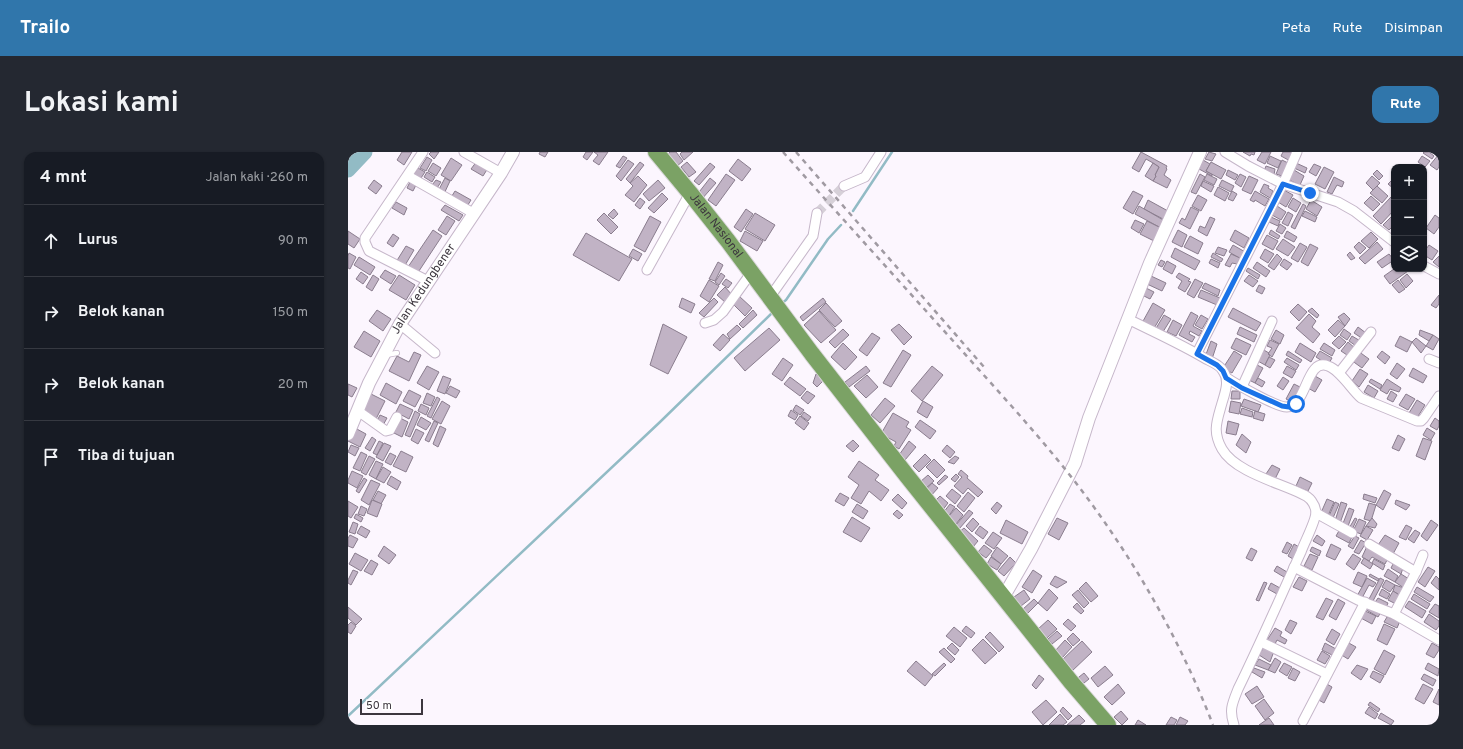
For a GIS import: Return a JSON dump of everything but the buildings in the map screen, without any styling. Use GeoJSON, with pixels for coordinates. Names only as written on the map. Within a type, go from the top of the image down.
{"type":"FeatureCollection","features":[{"type":"Feature","properties":{"kind":"highway","name":"Jalan Nasional"},"geometry":{"type":"LineString","coordinates":[[656,152],[690,193],[812,354],[903,470],[1071,682],[1108,725]]}},
{"type":"Feature","properties":{"kind":"main road","name":"Jalan Kedungbener"},"geometry":{"type":"LineString","coordinates":[[348,434],[369,383],[400,324],[501,173],[513,152]]}},
{"type":"Feature","properties":{"kind":"main road"},"geometry":{"type":"LineString","coordinates":[[1004,596],[1031,549],[1075,463],[1089,418],[1150,263],[1200,152]]}},
{"type":"Feature","properties":{"kind":"street"},"geometry":{"type":"LineString","coordinates":[[423,152],[365,238],[365,242],[369,251],[428,281]]}},
{"type":"Feature","properties":{"kind":"street"},"geometry":{"type":"LineString","coordinates":[[464,152],[501,173]]}},
{"type":"Feature","properties":{"kind":"street"},"geometry":{"type":"LineString","coordinates":[[844,186],[865,176],[882,152]]}},
{"type":"Feature","properties":{"kind":"street"},"geometry":{"type":"LineString","coordinates":[[1225,152],[1283,184],[1338,202],[1354,211],[1391,240]]}},
{"type":"Feature","properties":{"kind":"street"},"geometry":{"type":"LineString","coordinates":[[1197,354],[1298,152]]}},
{"type":"Feature","properties":{"kind":"street"},"geometry":{"type":"LineString","coordinates":[[408,176],[473,213]]}},
{"type":"Feature","properties":{"kind":"street"},"geometry":{"type":"LineString","coordinates":[[647,270],[690,193]]}},
{"type":"Feature","properties":{"kind":"street"},"geometry":{"type":"LineString","coordinates":[[775,304],[813,236],[817,213]]}},
{"type":"Feature","properties":{"kind":"street"},"geometry":{"type":"LineString","coordinates":[[1427,268],[1439,274]]}},
{"type":"Feature","properties":{"kind":"street"},"geometry":{"type":"LineString","coordinates":[[705,323],[714,320],[724,312],[750,273]]}},
{"type":"Feature","properties":{"kind":"street"},"geometry":{"type":"LineString","coordinates":[[1128,319],[1197,354],[1217,365],[1223,371],[1226,378],[1226,390],[1215,429],[1217,441],[1224,453],[1236,463],[1263,478],[1310,498],[1316,513],[1261,642],[1233,701],[1231,715],[1234,725]]}},
{"type":"Feature","properties":{"kind":"street"},"geometry":{"type":"LineString","coordinates":[[1242,388],[1272,321]]}},
{"type":"Feature","properties":{"kind":"street"},"geometry":{"type":"LineString","coordinates":[[400,324],[435,353]]}},
{"type":"Feature","properties":{"kind":"street"},"geometry":{"type":"LineString","coordinates":[[1339,373],[1371,332]]}},
{"type":"Feature","properties":{"kind":"street"},"geometry":{"type":"LineString","coordinates":[[1429,359],[1439,363]]}},
{"type":"Feature","properties":{"kind":"street"},"geometry":{"type":"LineString","coordinates":[[1226,378],[1242,388],[1282,406],[1289,407],[1296,404],[1307,381],[1316,367],[1320,365],[1328,366],[1339,373],[1353,391],[1361,398],[1417,421],[1424,418],[1439,396]]}},
{"type":"Feature","properties":{"kind":"street"},"geometry":{"type":"LineString","coordinates":[[358,411],[386,430],[390,430],[397,417]]}},
{"type":"Feature","properties":{"kind":"street"},"geometry":{"type":"LineString","coordinates":[[1316,513],[1352,533]]}},
{"type":"Feature","properties":{"kind":"street"},"geometry":{"type":"LineString","coordinates":[[1369,544],[1416,572]]}},
{"type":"Feature","properties":{"kind":"street"},"geometry":{"type":"LineString","coordinates":[[1394,614],[1416,572],[1422,555]]}},
{"type":"Feature","properties":{"kind":"street"},"geometry":{"type":"LineString","coordinates":[[1294,567],[1365,602],[1394,614],[1439,640]]}},
{"type":"Feature","properties":{"kind":"street"},"geometry":{"type":"LineString","coordinates":[[1303,721],[1365,602]]}},
{"type":"Feature","properties":{"kind":"street"},"geometry":{"type":"LineString","coordinates":[[1261,642],[1327,674]]}},
{"type":"Feature","properties":{"kind":"lane"},"geometry":{"type":"LineString","coordinates":[[384,356],[397,354]]}},
{"type":"Feature","properties":{"kind":"waterway"},"geometry":{"type":"LineString","coordinates":[[348,170],[365,152]]}},
{"type":"Feature","properties":{"kind":"waterway"},"geometry":{"type":"LineString","coordinates":[[853,211],[892,152]]}},
{"type":"Feature","properties":{"kind":"waterway"},"geometry":{"type":"LineString","coordinates":[[781,304],[786,300],[828,239],[841,225]]}},
{"type":"Feature","properties":{"kind":"waterway"},"geometry":{"type":"LineString","coordinates":[[348,716],[660,422],[773,312]]}},
{"type":"Feature","properties":{"kind":"tunnel"},"geometry":{"type":"LineString","coordinates":[[817,213],[844,186]]}},
{"type":"Feature","properties":{"kind":"railway"},"geometry":{"type":"LineString","coordinates":[[783,152],[1017,412],[1076,483],[1097,511],[1153,599],[1186,661],[1213,725]]}},
{"type":"Feature","properties":{"kind":"railway"},"geometry":{"type":"LineString","coordinates":[[796,152],[984,367]]}},
{"type":"Feature","properties":{"kind":"route"},"geometry":{"type":"LineString","coordinates":[[1296,404],[1289,407],[1282,406],[1242,388],[1226,378],[1223,371],[1217,365],[1197,354],[1283,184],[1310,193]]}}]}
